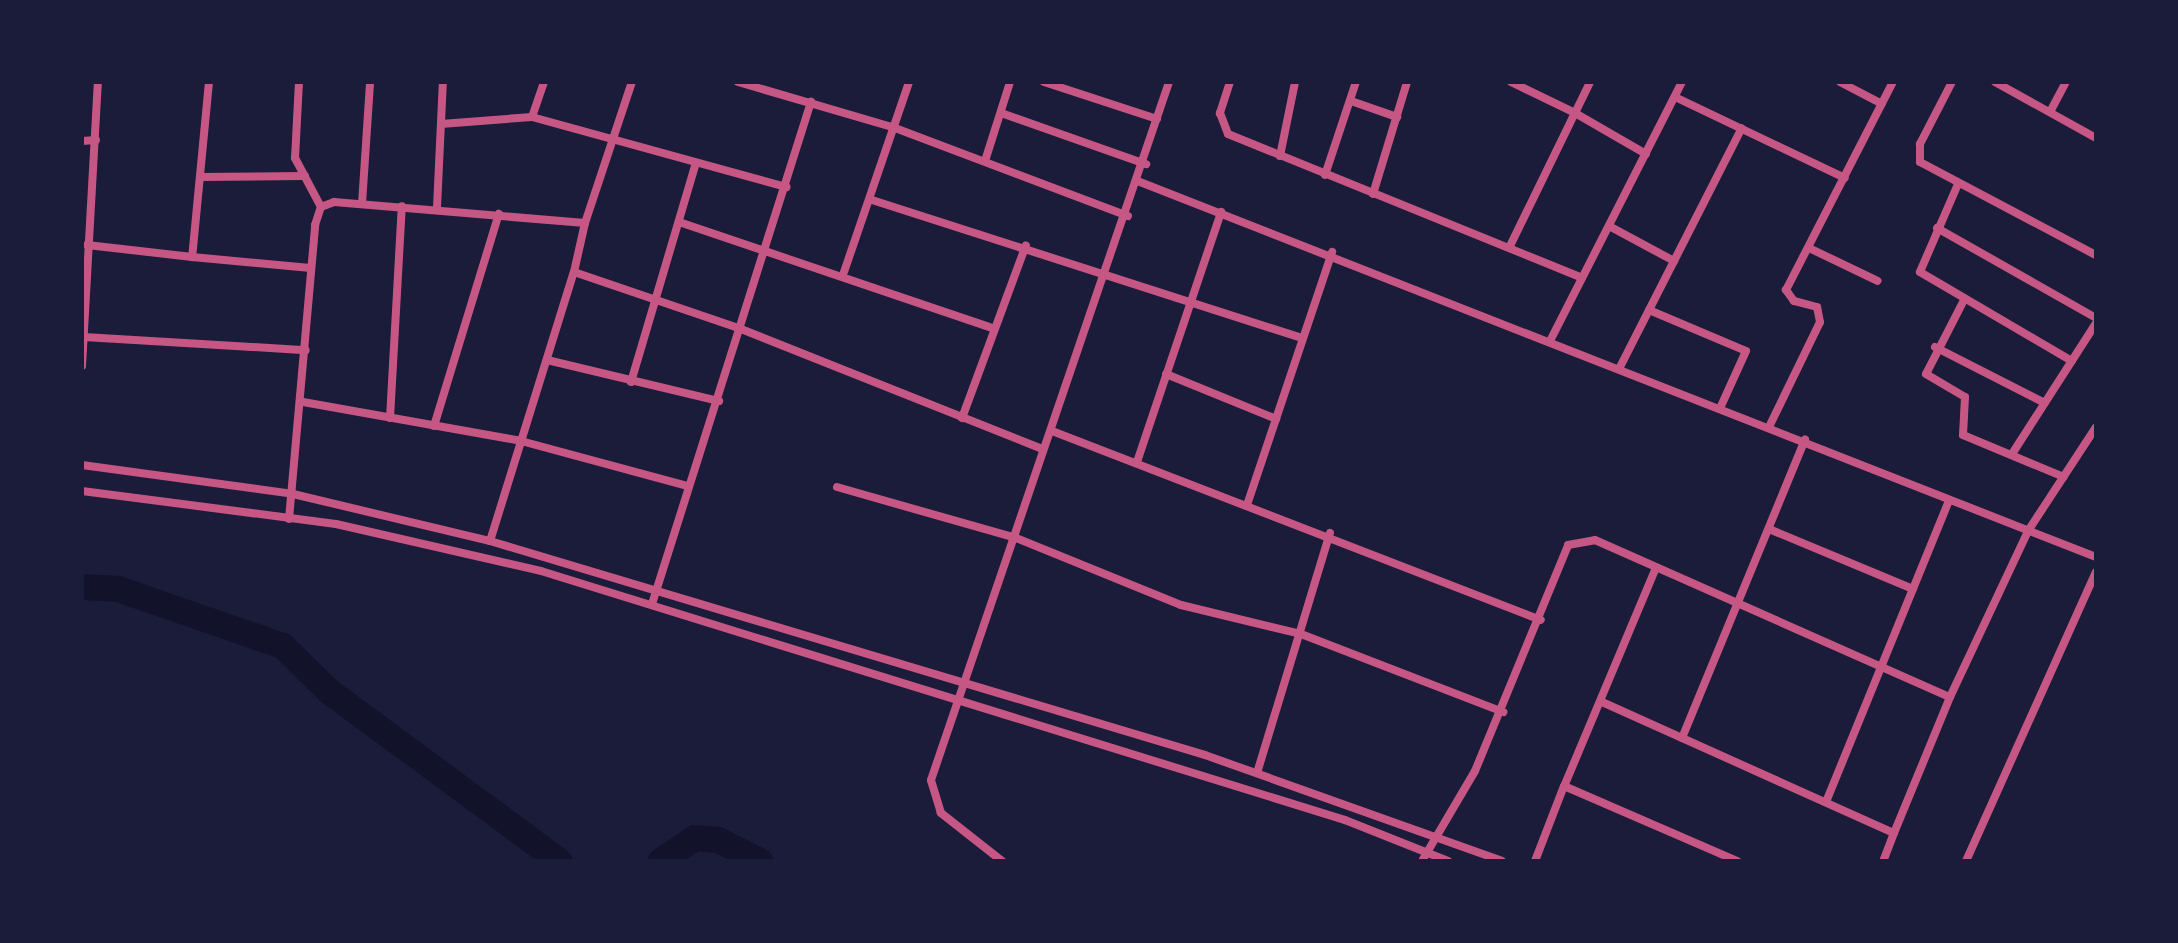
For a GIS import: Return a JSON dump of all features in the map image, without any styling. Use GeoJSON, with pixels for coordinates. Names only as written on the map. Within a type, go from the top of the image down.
{"type":"FeatureCollection","features":[{"type":"Feature","properties":{"kind":"street"},"geometry":{"type":"LineString","coordinates":[[82,366],[98,82]]}},
{"type":"Feature","properties":{"kind":"street"},"geometry":{"type":"LineString","coordinates":[[192,257],[209,82]]}},
{"type":"Feature","properties":{"kind":"street"},"geometry":{"type":"LineString","coordinates":[[289,519],[303,402],[310,268],[321,207],[295,158],[299,82]]}},
{"type":"Feature","properties":{"kind":"street"},"geometry":{"type":"LineString","coordinates":[[362,204],[370,82]]}},
{"type":"Feature","properties":{"kind":"street"},"geometry":{"type":"LineString","coordinates":[[437,207],[443,82]]}},
{"type":"Feature","properties":{"kind":"street"},"geometry":{"type":"LineString","coordinates":[[532,117],[544,82]]}},
{"type":"Feature","properties":{"kind":"street"},"geometry":{"type":"LineString","coordinates":[[490,541],[574,272],[585,223],[632,82]]}},
{"type":"Feature","properties":{"kind":"street"},"geometry":{"type":"LineString","coordinates":[[738,82],[895,128],[1128,216]]}},
{"type":"Feature","properties":{"kind":"street"},"geometry":{"type":"LineString","coordinates":[[844,272],[872,200],[909,82]]}},
{"type":"Feature","properties":{"kind":"street"},"geometry":{"type":"LineString","coordinates":[[985,161],[1010,82]]}},
{"type":"Feature","properties":{"kind":"street"},"geometry":{"type":"LineString","coordinates":[[1044,82],[1063,85],[1157,119]]}},
{"type":"Feature","properties":{"kind":"street"},"geometry":{"type":"LineString","coordinates":[[1002,861],[941,813],[931,796],[959,699],[968,682],[1043,449],[1146,164],[1169,82]]}},
{"type":"Feature","properties":{"kind":"street"},"geometry":{"type":"LineString","coordinates":[[1230,82],[1223,129],[1325,175],[1510,246],[1582,278]]}},
{"type":"Feature","properties":{"kind":"street"},"geometry":{"type":"LineString","coordinates":[[1280,156],[1295,82]]}},
{"type":"Feature","properties":{"kind":"street"},"geometry":{"type":"LineString","coordinates":[[1325,175],[1356,82]]}},
{"type":"Feature","properties":{"kind":"street"},"geometry":{"type":"LineString","coordinates":[[1373,194],[1407,82]]}},
{"type":"Feature","properties":{"kind":"street"},"geometry":{"type":"LineString","coordinates":[[1511,82],[1575,113],[1646,154]]}},
{"type":"Feature","properties":{"kind":"street"},"geometry":{"type":"LineString","coordinates":[[1510,246],[1590,82]]}},
{"type":"Feature","properties":{"kind":"street"},"geometry":{"type":"LineString","coordinates":[[1551,339],[1682,82]]}},
{"type":"Feature","properties":{"kind":"street"},"geometry":{"type":"LineString","coordinates":[[1840,82],[1882,104]]}},
{"type":"Feature","properties":{"kind":"street"},"geometry":{"type":"LineString","coordinates":[[1770,425],[1819,328],[1817,307],[1794,301],[1786,290],[1893,82]]}},
{"type":"Feature","properties":{"kind":"street"},"geometry":{"type":"LineString","coordinates":[[1952,82],[1917,153],[1927,169],[2096,255]]}},
{"type":"Feature","properties":{"kind":"street"},"geometry":{"type":"LineString","coordinates":[[1995,82],[2096,138]]}},
{"type":"Feature","properties":{"kind":"street"},"geometry":{"type":"LineString","coordinates":[[2050,112],[2066,82]]}},
{"type":"Feature","properties":{"kind":"street"},"geometry":{"type":"LineString","coordinates":[[1675,97],[1845,178]]}},
{"type":"Feature","properties":{"kind":"street"},"geometry":{"type":"LineString","coordinates":[[1351,101],[1397,117]]}},
{"type":"Feature","properties":{"kind":"street"},"geometry":{"type":"LineString","coordinates":[[652,604],[787,187],[811,102]]}},
{"type":"Feature","properties":{"kind":"street"},"geometry":{"type":"LineString","coordinates":[[1001,113],[1146,164]]}},
{"type":"Feature","properties":{"kind":"street"},"geometry":{"type":"LineString","coordinates":[[441,124],[532,117],[787,187]]}},
{"type":"Feature","properties":{"kind":"street"},"geometry":{"type":"LineString","coordinates":[[1620,367],[1742,128]]}},
{"type":"Feature","properties":{"kind":"street"},"geometry":{"type":"LineString","coordinates":[[82,141],[96,140]]}},
{"type":"Feature","properties":{"kind":"street"},"geometry":{"type":"LineString","coordinates":[[631,382],[696,163]]}},
{"type":"Feature","properties":{"kind":"street"},"geometry":{"type":"LineString","coordinates":[[200,177],[305,176]]}},
{"type":"Feature","properties":{"kind":"street"},"geometry":{"type":"LineString","coordinates":[[1140,182],[1332,252],[1805,439],[1949,501],[2096,557]]}},
{"type":"Feature","properties":{"kind":"street"},"geometry":{"type":"LineString","coordinates":[[1958,184],[1920,272],[2072,361]]}},
{"type":"Feature","properties":{"kind":"street"},"geometry":{"type":"LineString","coordinates":[[872,200],[1026,245],[1302,338]]}},
{"type":"Feature","properties":{"kind":"street"},"geometry":{"type":"LineString","coordinates":[[321,207],[362,204],[437,207],[585,223]]}},
{"type":"Feature","properties":{"kind":"street"},"geometry":{"type":"LineString","coordinates":[[390,418],[402,206]]}},
{"type":"Feature","properties":{"kind":"street"},"geometry":{"type":"LineString","coordinates":[[1137,462],[1221,212]]}},
{"type":"Feature","properties":{"kind":"street"},"geometry":{"type":"LineString","coordinates":[[434,426],[499,214]]}},
{"type":"Feature","properties":{"kind":"street"},"geometry":{"type":"LineString","coordinates":[[679,222],[844,272],[990,327]]}},
{"type":"Feature","properties":{"kind":"street"},"geometry":{"type":"LineString","coordinates":[[1609,226],[1674,261]]}},
{"type":"Feature","properties":{"kind":"street"},"geometry":{"type":"LineString","coordinates":[[1937,228],[2096,320],[2012,454]]}},
{"type":"Feature","properties":{"kind":"street"},"geometry":{"type":"LineString","coordinates":[[87,245],[310,268]]}},
{"type":"Feature","properties":{"kind":"street"},"geometry":{"type":"LineString","coordinates":[[962,418],[990,327],[1026,245]]}},
{"type":"Feature","properties":{"kind":"street"},"geometry":{"type":"LineString","coordinates":[[1809,248],[1878,281]]}},
{"type":"Feature","properties":{"kind":"street"},"geometry":{"type":"LineString","coordinates":[[1248,502],[1332,252]]}},
{"type":"Feature","properties":{"kind":"street"},"geometry":{"type":"LineString","coordinates":[[574,272],[741,329],[1043,449]]}},
{"type":"Feature","properties":{"kind":"street"},"geometry":{"type":"LineString","coordinates":[[1964,300],[1925,369],[1965,397],[1959,431],[2064,477]]}},
{"type":"Feature","properties":{"kind":"street"},"geometry":{"type":"LineString","coordinates":[[1649,310],[1746,351],[1721,406]]}},
{"type":"Feature","properties":{"kind":"street"},"geometry":{"type":"LineString","coordinates":[[84,337],[306,350]]}},
{"type":"Feature","properties":{"kind":"street"},"geometry":{"type":"LineString","coordinates":[[1935,347],[2045,403]]}},
{"type":"Feature","properties":{"kind":"street"},"geometry":{"type":"LineString","coordinates":[[547,360],[719,401]]}},
{"type":"Feature","properties":{"kind":"street"},"geometry":{"type":"LineString","coordinates":[[1166,374],[1276,419]]}},
{"type":"Feature","properties":{"kind":"street"},"geometry":{"type":"LineString","coordinates":[[303,402],[521,441],[688,486]]}},
{"type":"Feature","properties":{"kind":"street"},"geometry":{"type":"LineString","coordinates":[[1883,861],[1950,697],[2028,531],[2096,427]]}},
{"type":"Feature","properties":{"kind":"street"},"geometry":{"type":"LineString","coordinates":[[1052,431],[1330,533],[1541,620]]}},
{"type":"Feature","properties":{"kind":"street"},"geometry":{"type":"LineString","coordinates":[[1682,738],[1805,439]]}},
{"type":"Feature","properties":{"kind":"street"},"geometry":{"type":"LineString","coordinates":[[82,465],[293,494],[490,541],[968,682],[1257,773],[1439,835],[1502,861]]}},
{"type":"Feature","properties":{"kind":"street"},"geometry":{"type":"LineString","coordinates":[[837,487],[1016,538],[1181,605],[1301,634],[1503,712]]}},
{"type":"Feature","properties":{"kind":"street"},"geometry":{"type":"LineString","coordinates":[[82,491],[289,519],[541,571],[959,699],[1425,857],[1448,861]]}},
{"type":"Feature","properties":{"kind":"street"},"geometry":{"type":"LineString","coordinates":[[1826,802],[1949,501]]}},
{"type":"Feature","properties":{"kind":"street"},"geometry":{"type":"LineString","coordinates":[[1769,529],[1913,589]]}},
{"type":"Feature","properties":{"kind":"street"},"geometry":{"type":"LineString","coordinates":[[1257,773],[1330,533]]}},
{"type":"Feature","properties":{"kind":"street"},"geometry":{"type":"LineString","coordinates":[[1425,857],[1503,712],[1541,620],[1562,556],[1578,541],[1595,540],[1655,570],[1882,665],[1950,697]]}},
{"type":"Feature","properties":{"kind":"street"},"geometry":{"type":"LineString","coordinates":[[1535,861],[1655,570]]}},
{"type":"Feature","properties":{"kind":"street"},"geometry":{"type":"LineString","coordinates":[[1966,861],[2096,572]]}},
{"type":"Feature","properties":{"kind":"street"},"geometry":{"type":"LineString","coordinates":[[1602,702],[1894,833]]}},
{"type":"Feature","properties":{"kind":"street"},"geometry":{"type":"LineString","coordinates":[[1564,786],[1737,861]]}},
{"type":"Feature","properties":{"kind":"waterway"},"geometry":{"type":"LineString","coordinates":[[82,587],[118,589],[283,646],[330,692],[559,861]]}},
{"type":"Feature","properties":{"kind":"waterway"},"geometry":{"type":"LineString","coordinates":[[661,861],[695,838],[718,840],[760,861]]}}]}
